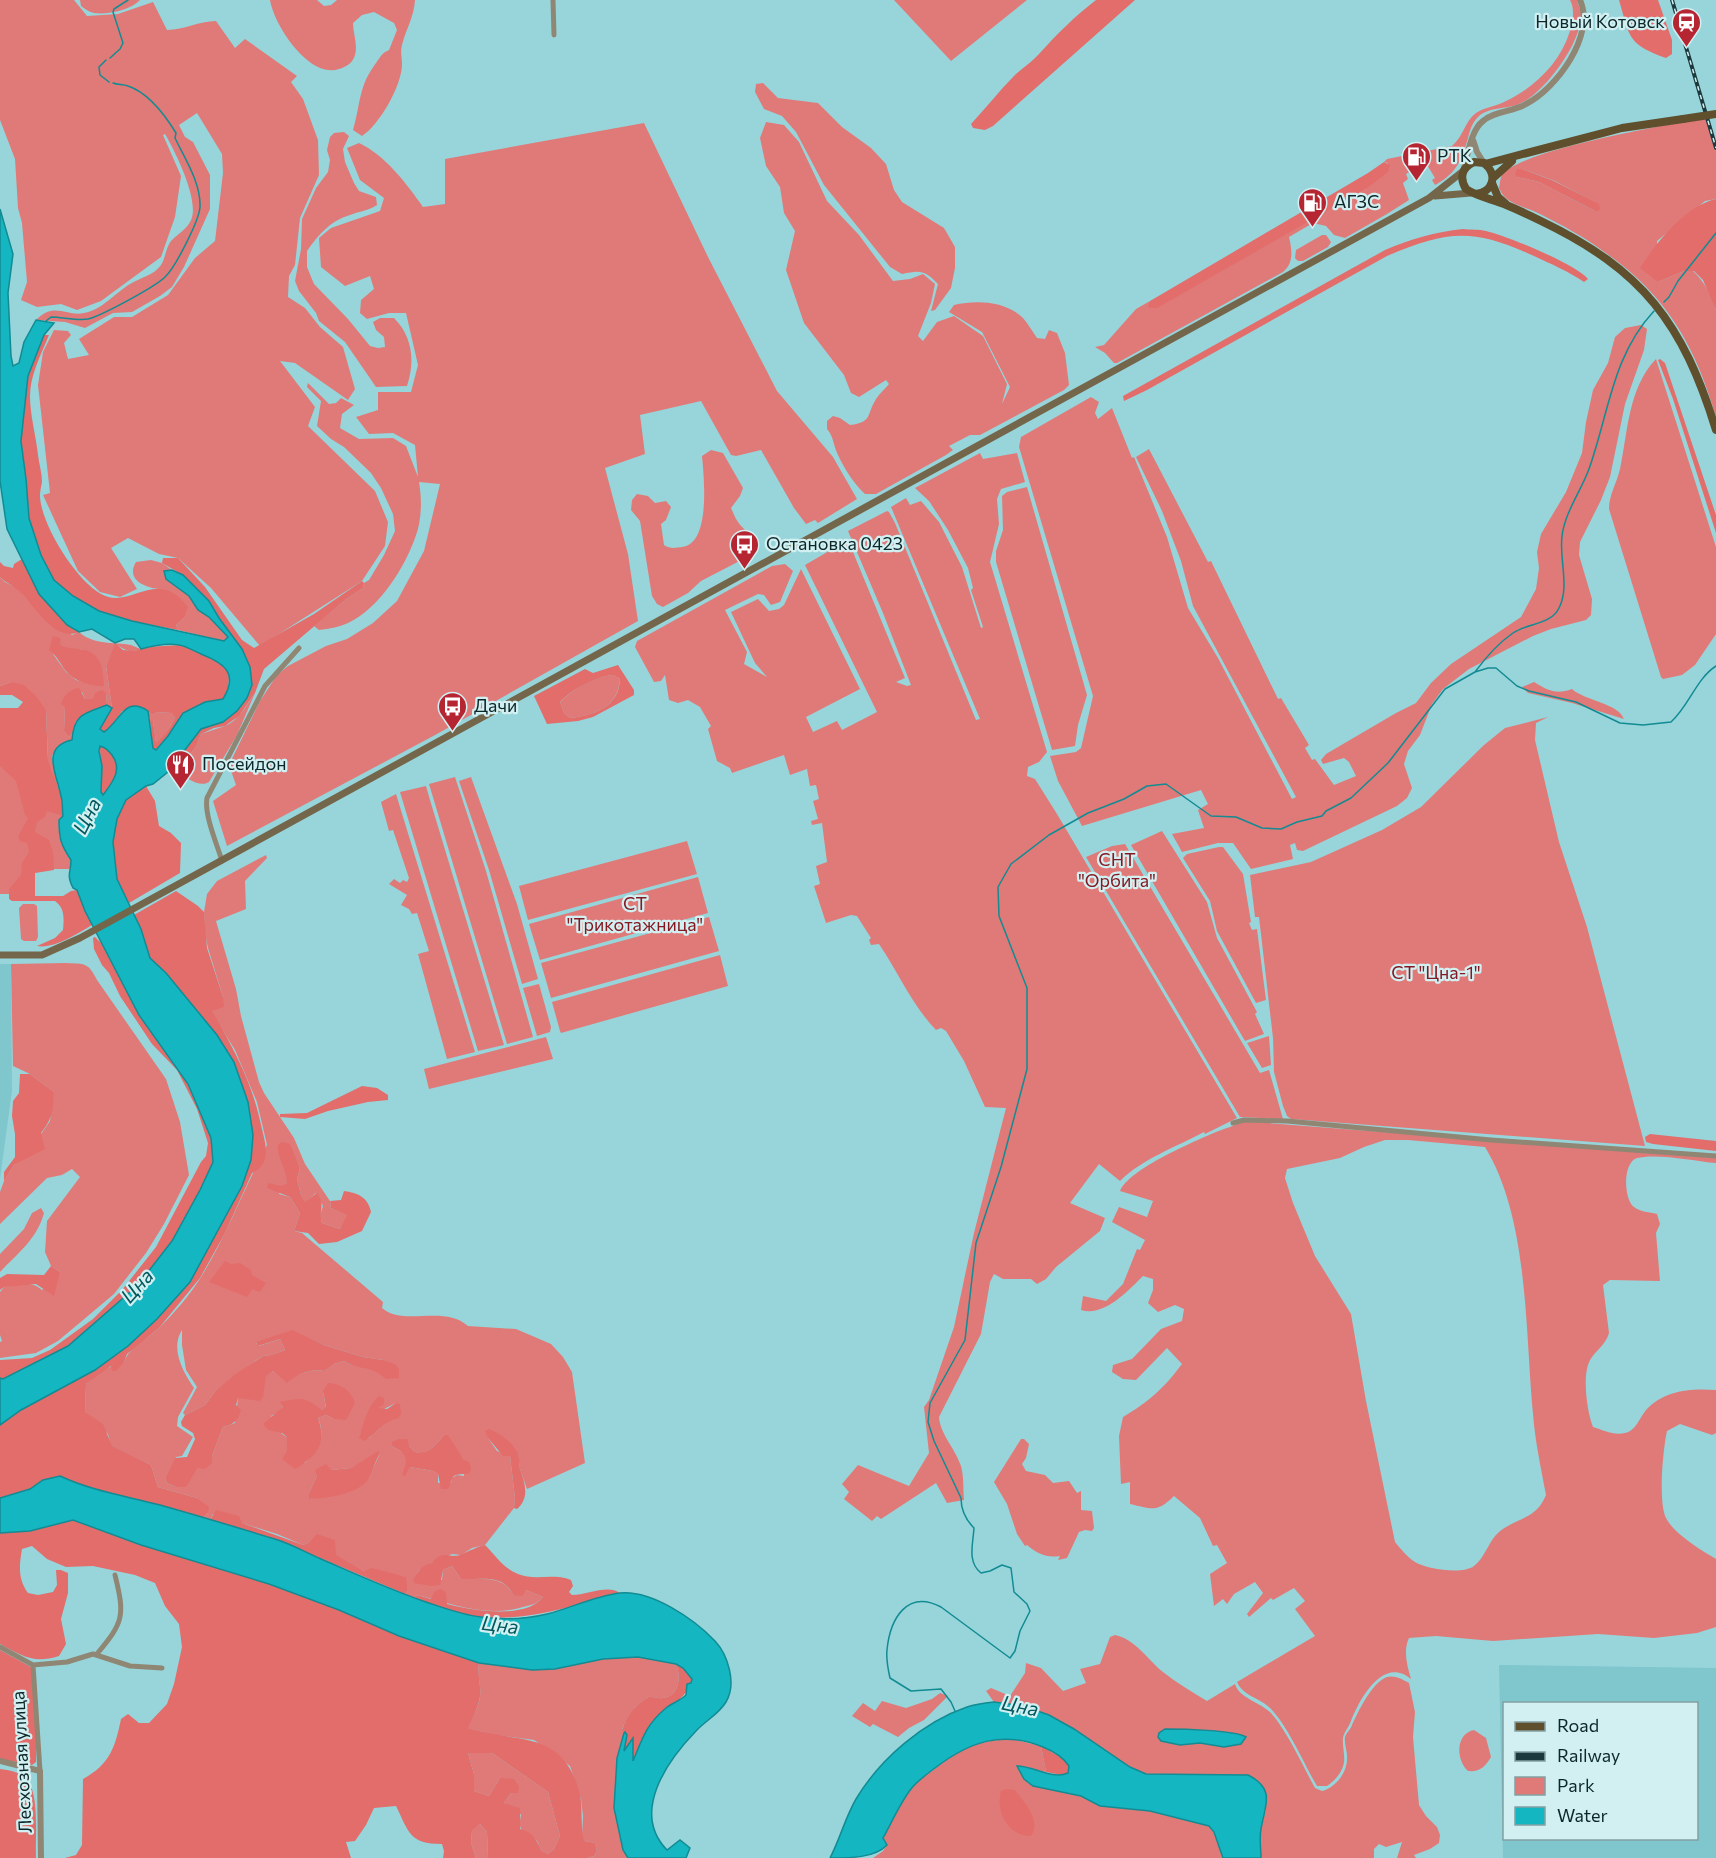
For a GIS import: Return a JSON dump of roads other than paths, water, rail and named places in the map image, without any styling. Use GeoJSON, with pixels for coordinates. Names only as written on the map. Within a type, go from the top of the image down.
{"type":"FeatureCollection","features":[{"type":"Feature","properties":{"kind":"main road"},"geometry":{"type":"LineString","coordinates":[[1485,164],[1623,128],[1716,114]]}},
{"type":"Feature","properties":{"kind":"main road"},"geometry":{"type":"LineString","coordinates":[[1430,198],[1446,194],[1486,191],[1504,166],[1520,156]]}},
{"type":"Feature","properties":{"kind":"main road"},"geometry":{"type":"LineString","coordinates":[[0,955],[42,955],[80,938],[1430,198],[1470,164],[1479,162],[1490,168],[1498,197],[1506,205]]}},
{"type":"Feature","properties":{"kind":"main road"},"geometry":{"type":"LineString","coordinates":[[1462,172],[1462,184],[1474,193],[1562,231],[1592,249],[1629,278],[1652,300],[1664,314],[1693,364],[1716,430]]}},
{"type":"Feature","properties":{"kind":"street"},"geometry":{"type":"LineString","coordinates":[[553,0],[554,35]]}},
{"type":"Feature","properties":{"kind":"street"},"geometry":{"type":"LineString","coordinates":[[1462,172],[1477,126],[1483,120],[1528,103],[1560,73],[1573,55],[1581,34],[1584,15],[1580,0]]}},
{"type":"Feature","properties":{"kind":"street"},"geometry":{"type":"LineString","coordinates":[[1473,140],[1485,164]]}},
{"type":"Feature","properties":{"kind":"street"},"geometry":{"type":"LineString","coordinates":[[222,861],[206,805],[207,798],[265,686],[299,648]]}},
{"type":"Feature","properties":{"kind":"street"},"geometry":{"type":"LineString","coordinates":[[1233,1123],[1244,1120],[1287,1121],[1491,1140],[1716,1156]]}},
{"type":"Feature","properties":{"kind":"street"},"geometry":{"type":"LineString","coordinates":[[115,1575],[122,1607],[121,1617],[107,1642],[96,1655],[130,1666],[162,1668]]}},
{"type":"Feature","properties":{"kind":"street","name":"Лесхозная улица"},"geometry":{"type":"LineString","coordinates":[[0,1647],[33,1665],[67,1662],[96,1655]]}},
{"type":"Feature","properties":{"kind":"street","name":"Лесхозная улица"},"geometry":{"type":"LineString","coordinates":[[33,1665],[40,1771],[41,1858]]}},
{"type":"Feature","properties":{"kind":"street"},"geometry":{"type":"LineString","coordinates":[[0,1761],[40,1771]]}},
{"type":"Feature","properties":{"kind":"water","name":"Цна"},"geometry":{"type":"Polygon","coordinates":[[[0,209],[13,254],[8,293],[13,366],[19,363],[24,342],[36,320],[54,323],[44,335],[28,376],[21,441],[29,518],[41,555],[54,580],[73,596],[99,611],[132,621],[224,641],[228,637],[209,617],[198,610],[189,596],[166,579],[164,571],[172,570],[183,575],[209,601],[242,649],[250,667],[252,685],[247,698],[237,711],[223,722],[201,729],[168,772],[126,800],[117,819],[113,842],[117,879],[141,929],[150,958],[166,973],[217,1035],[234,1062],[248,1102],[253,1135],[251,1160],[242,1186],[190,1282],[157,1319],[128,1346],[95,1370],[21,1410],[0,1425],[0,1378],[3,1379],[68,1346],[137,1286],[172,1241],[213,1162],[211,1138],[188,1084],[139,1015],[85,911],[77,890],[71,883],[69,876],[71,860],[61,842],[59,832],[59,820],[63,816],[62,798],[54,771],[53,755],[62,744],[72,740],[75,724],[82,715],[107,705],[112,708],[100,729],[104,732],[128,708],[140,707],[148,711],[153,748],[156,750],[183,713],[205,702],[223,699],[230,682],[227,670],[222,665],[184,646],[174,644],[141,649],[134,639],[125,639],[115,643],[92,629],[79,632],[67,625],[39,594],[7,529],[0,481],[0,209]],[[100,746],[101,792],[103,795],[115,776],[116,766],[112,755],[100,746]]]}},
{"type":"Feature","properties":{"kind":"water","name":"Цна"},"geometry":{"type":"Polygon","coordinates":[[[60,1476],[97,1489],[278,1540],[400,1592],[467,1615],[497,1618],[531,1617],[601,1597],[632,1593],[659,1601],[684,1615],[706,1632],[720,1647],[731,1678],[731,1687],[726,1702],[696,1731],[674,1757],[664,1773],[652,1804],[652,1820],[657,1836],[667,1850],[680,1840],[690,1848],[686,1858],[628,1858],[623,1850],[614,1808],[617,1758],[624,1733],[627,1735],[624,1751],[633,1738],[633,1761],[654,1720],[666,1708],[686,1695],[687,1684],[691,1683],[692,1679],[683,1668],[676,1664],[638,1657],[603,1659],[555,1669],[532,1670],[479,1663],[399,1636],[339,1610],[269,1584],[141,1545],[73,1520],[30,1531],[0,1533],[0,1498],[30,1489],[43,1480],[60,1476]]]}},
{"type":"Feature","properties":{"kind":"water","name":"Цна"},"geometry":{"type":"Polygon","coordinates":[[[994,1702],[1023,1706],[1049,1715],[1130,1767],[1146,1774],[1248,1775],[1257,1780],[1266,1798],[1260,1832],[1261,1858],[1223,1858],[1214,1832],[1209,1826],[1150,1811],[1100,1806],[1081,1796],[1033,1786],[1024,1779],[1017,1766],[1062,1775],[1068,1773],[1069,1766],[1064,1760],[1043,1747],[1014,1739],[1000,1739],[986,1741],[960,1751],[916,1783],[903,1800],[883,1838],[887,1845],[882,1849],[862,1856],[830,1858],[856,1799],[890,1756],[934,1722],[970,1706],[994,1702]]]}},
{"type":"Feature","properties":{"kind":"water"},"geometry":{"type":"Polygon","coordinates":[[[1165,1729],[1220,1731],[1246,1737],[1241,1744],[1224,1747],[1200,1743],[1180,1745],[1161,1741],[1158,1737],[1159,1733],[1165,1729]]]}},
{"type":"Feature","properties":{"kind":"waterway"},"geometry":{"type":"LineString","coordinates":[[110,58],[123,43],[113,12],[128,0]]}},
{"type":"Feature","properties":{"kind":"waterway"},"geometry":{"type":"LineString","coordinates":[[106,60],[99,67],[100,75],[109,82]]}},
{"type":"Feature","properties":{"kind":"waterway"},"geometry":{"type":"LineString","coordinates":[[46,321],[51,317],[79,320],[95,317],[159,282],[180,255],[199,214],[198,189],[192,171],[175,138],[176,133],[172,126],[156,105],[143,94],[128,86],[113,83]]}},
{"type":"Feature","properties":{"kind":"waterway"},"geometry":{"type":"LineString","coordinates":[[1664,302],[1716,233]]}},
{"type":"Feature","properties":{"kind":"waterway"},"geometry":{"type":"LineString","coordinates":[[1475,672],[1507,637],[1545,621],[1559,608],[1564,591],[1561,545],[1566,518],[1589,469],[1620,366],[1640,328],[1654,311]]}},
{"type":"Feature","properties":{"kind":"waterway"},"geometry":{"type":"LineString","coordinates":[[955,1711],[941,1689],[911,1691],[890,1678],[887,1653],[896,1618],[902,1610],[919,1602],[929,1602],[941,1607],[1010,1658],[1015,1651],[1020,1631],[1030,1611],[1027,1604],[1014,1592],[1011,1568],[1002,1565],[981,1573],[974,1564],[972,1558],[974,1528],[965,1514],[961,1498],[934,1441],[928,1422],[930,1403],[965,1340],[976,1243],[1001,1167],[1027,1069],[1027,988],[999,916],[998,887],[1011,864],[1049,835],[1088,813],[1124,799],[1147,786],[1166,784],[1211,816],[1236,817],[1262,828],[1281,829],[1297,822],[1322,816],[1326,811],[1351,798],[1388,763],[1445,689],[1475,672],[1488,668],[1496,668],[1517,686],[1529,691],[1576,702],[1620,723],[1643,725],[1671,722],[1703,678],[1716,666]]}},
{"type":"Feature","properties":{"kind":"railway"},"geometry":{"type":"LineString","coordinates":[[1672,0],[1716,148]]}},
{"type":"Feature","properties":{"kind":"place","name":"Новый Котовск"},"geometry":{"type":"Point","coordinates":[1686,48]}},
{"type":"Feature","properties":{"kind":"place","name":"РТК"},"geometry":{"type":"Point","coordinates":[1416,182]}},
{"type":"Feature","properties":{"kind":"place","name":"АГЗС"},"geometry":{"type":"Point","coordinates":[1313,228]}},
{"type":"Feature","properties":{"kind":"place","name":"Остановка 0423"},"geometry":{"type":"Point","coordinates":[745,570]}},
{"type":"Feature","properties":{"kind":"place","name":"Дачи"},"geometry":{"type":"Point","coordinates":[453,732]}},
{"type":"Feature","properties":{"kind":"place","name":"Посейдон"},"geometry":{"type":"Point","coordinates":[181,790]}},
{"type":"Feature","properties":{"kind":"park label","name":"CНТ \"Орбита\""},"geometry":{"type":"Point","coordinates":[1117,870]}},
{"type":"Feature","properties":{"kind":"park label","name":"СТ \"Трикотажница\""},"geometry":{"type":"Point","coordinates":[635,914]}},
{"type":"Feature","properties":{"kind":"park label","name":"СТ \"Цна-1\""},"geometry":{"type":"Point","coordinates":[1436,973]}}]}
